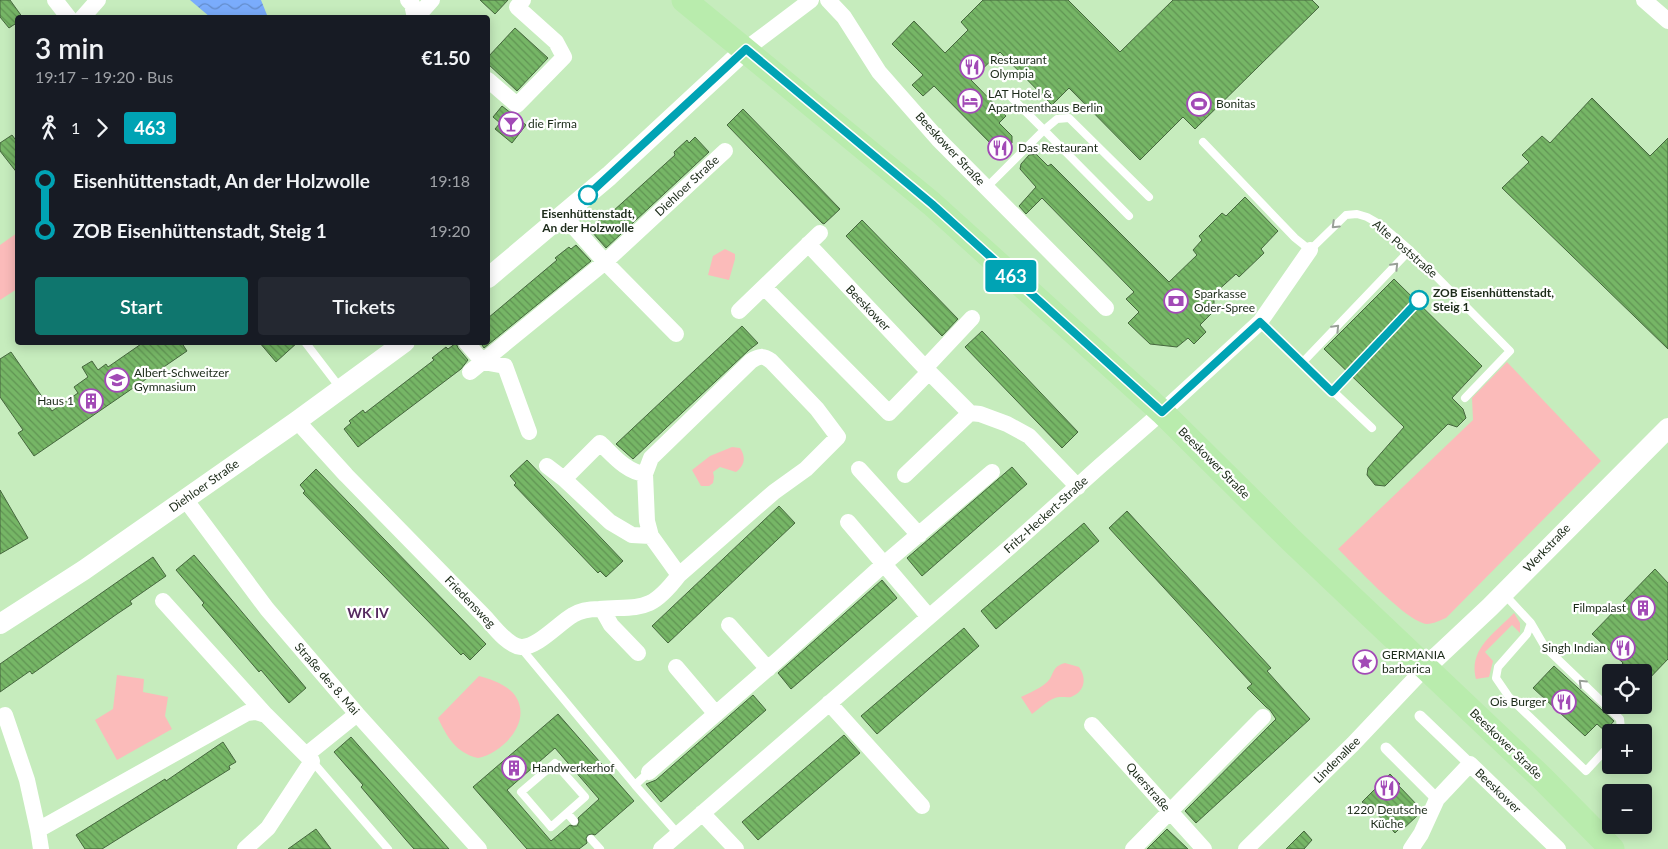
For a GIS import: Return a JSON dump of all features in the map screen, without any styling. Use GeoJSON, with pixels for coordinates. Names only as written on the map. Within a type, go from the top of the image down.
{"type":"FeatureCollection","features":[{"type":"Feature","properties":{"kind":"main road","name":"Beeskower Straße"},"geometry":{"type":"LineString","coordinates":[[684,0],[746,49],[932,204],[1162,412],[1291,540],[1542,778],[1612,849]]}},
{"type":"Feature","properties":{"kind":"street"},"geometry":{"type":"LineString","coordinates":[[55,0],[67,15]]}},
{"type":"Feature","properties":{"kind":"street"},"geometry":{"type":"LineString","coordinates":[[85,15],[98,0]]}},
{"type":"Feature","properties":{"kind":"street"},"geometry":{"type":"LineString","coordinates":[[408,0],[412,4],[414,15]]}},
{"type":"Feature","properties":{"kind":"street"},"geometry":{"type":"LineString","coordinates":[[418,15],[432,0]]}},
{"type":"Feature","properties":{"kind":"street"},"geometry":{"type":"LineString","coordinates":[[490,82],[517,105],[564,56],[556,42],[517,7],[522,0]]}},
{"type":"Feature","properties":{"kind":"street"},"geometry":{"type":"LineString","coordinates":[[490,276],[564,216],[636,152],[746,49],[810,0]]}},
{"type":"Feature","properties":{"kind":"street","name":"Beeskower Straße"},"geometry":{"type":"LineString","coordinates":[[828,0],[844,17],[879,72],[938,138],[1106,308]]}},
{"type":"Feature","properties":{"kind":"street"},"geometry":{"type":"LineString","coordinates":[[1644,0],[1667,19]]}},
{"type":"Feature","properties":{"kind":"street","name":"Diehloer Straße"},"geometry":{"type":"LineString","coordinates":[[477,367],[605,262],[725,151]]}},
{"type":"Feature","properties":{"kind":"street"},"geometry":{"type":"LineString","coordinates":[[564,216],[605,262],[676,334]]}},
{"type":"Feature","properties":{"kind":"street"},"geometry":{"type":"LineString","coordinates":[[739,311],[820,233]]}},
{"type":"Feature","properties":{"kind":"street","name":"Beeskower"},"geometry":{"type":"LineString","coordinates":[[808,244],[927,370]]}},
{"type":"Feature","properties":{"kind":"street","name":"Alte Poststraße"},"geometry":{"type":"LineString","coordinates":[[1162,412],[1260,322],[1310,250]]}},
{"type":"Feature","properties":{"kind":"street"},"geometry":{"type":"LineString","coordinates":[[764,287],[889,413],[972,318]]}},
{"type":"Feature","properties":{"kind":"street","name":"Diehloer Straße"},"geometry":{"type":"LineString","coordinates":[[0,624],[84,570],[297,421],[401,345]]}},
{"type":"Feature","properties":{"kind":"street"},"geometry":{"type":"LineString","coordinates":[[467,345],[477,367],[505,366],[529,432]]}},
{"type":"Feature","properties":{"kind":"street"},"geometry":{"type":"LineString","coordinates":[[520,647],[529,646],[540,640],[573,615],[582,611],[640,607],[654,602],[666,592],[679,575],[774,492],[806,470],[838,437],[817,409],[764,356],[750,361],[651,458],[645,474],[647,521],[650,536],[679,575]]}},
{"type":"Feature","properties":{"kind":"street"},"geometry":{"type":"LineString","coordinates":[[927,370],[970,413],[980,414],[1008,424],[1029,436],[1078,487]]}},
{"type":"Feature","properties":{"kind":"street","name":"Fritz-Heckert-Straße"},"geometry":{"type":"LineString","coordinates":[[661,849],[1162,412]]}},
{"type":"Feature","properties":{"kind":"street"},"geometry":{"type":"LineString","coordinates":[[905,475],[970,413]]}},
{"type":"Feature","properties":{"kind":"street","name":"Friedensweg"},"geometry":{"type":"LineString","coordinates":[[297,421],[346,476],[508,640],[520,647]]}},
{"type":"Feature","properties":{"kind":"street","name":"Werkstraße"},"geometry":{"type":"LineString","coordinates":[[1425,668],[1668,428]]}},
{"type":"Feature","properties":{"kind":"street"},"geometry":{"type":"LineString","coordinates":[[564,479],[600,443],[622,464],[638,473],[645,474]]}},
{"type":"Feature","properties":{"kind":"street"},"geometry":{"type":"LineString","coordinates":[[547,466],[564,479],[610,522],[632,535],[650,536]]}},
{"type":"Feature","properties":{"kind":"street"},"geometry":{"type":"LineString","coordinates":[[859,469],[918,535]]}},
{"type":"Feature","properties":{"kind":"street"},"geometry":{"type":"LineString","coordinates":[[649,772],[768,669],[884,564],[992,472]]}},
{"type":"Feature","properties":{"kind":"street","name":"Straße des 8. Mai"},"geometry":{"type":"LineString","coordinates":[[185,499],[267,609],[357,714],[480,849]]}},
{"type":"Feature","properties":{"kind":"street"},"geometry":{"type":"LineString","coordinates":[[848,522],[929,617]]}},
{"type":"Feature","properties":{"kind":"street"},"geometry":{"type":"LineString","coordinates":[[163,601],[266,715],[309,758]]}},
{"type":"Feature","properties":{"kind":"street"},"geometry":{"type":"LineString","coordinates":[[602,609],[611,625],[638,654]]}},
{"type":"Feature","properties":{"kind":"street"},"geometry":{"type":"LineString","coordinates":[[729,625],[768,669]]}},
{"type":"Feature","properties":{"kind":"street"},"geometry":{"type":"LineString","coordinates":[[676,667],[716,714]]}},
{"type":"Feature","properties":{"kind":"street","name":"Lindenallee"},"geometry":{"type":"LineString","coordinates":[[1246,849],[1353,744],[1425,668]]}},
{"type":"Feature","properties":{"kind":"street"},"geometry":{"type":"LineString","coordinates":[[829,703],[922,806]]}},
{"type":"Feature","properties":{"kind":"street"},"geometry":{"type":"LineString","coordinates":[[38,830],[247,712],[266,715]]}},
{"type":"Feature","properties":{"kind":"street"},"geometry":{"type":"LineString","coordinates":[[245,849],[268,828],[309,758],[357,714]]}},
{"type":"Feature","properties":{"kind":"street"},"geometry":{"type":"LineString","coordinates":[[5,715],[27,780],[41,849]]}},
{"type":"Feature","properties":{"kind":"street"},"geometry":{"type":"LineString","coordinates":[[1420,716],[1470,764]]}},
{"type":"Feature","properties":{"kind":"street"},"geometry":{"type":"LineString","coordinates":[[1133,849],[1263,717]]}},
{"type":"Feature","properties":{"kind":"street","name":"Querstraße"},"geometry":{"type":"LineString","coordinates":[[1092,725],[1204,849]]}},
{"type":"Feature","properties":{"kind":"street"},"geometry":{"type":"LineString","coordinates":[[1386,748],[1437,799]]}},
{"type":"Feature","properties":{"kind":"street","name":"Beeskower"},"geometry":{"type":"LineString","coordinates":[[1411,849],[1421,834],[1437,799],[1470,764],[1558,849]]}},
{"type":"Feature","properties":{"kind":"street"},"geometry":{"type":"LineString","coordinates":[[702,813],[736,849]]}},
{"type":"Feature","properties":{"kind":"lane"},"geometry":{"type":"LineString","coordinates":[[1009,95],[1129,216]]}},
{"type":"Feature","properties":{"kind":"lane"},"geometry":{"type":"LineString","coordinates":[[986,188],[1057,119],[1069,118],[1149,197]]}},
{"type":"Feature","properties":{"kind":"lane"},"geometry":{"type":"LineString","coordinates":[[1204,142],[1295,238],[1310,250]]}},
{"type":"Feature","properties":{"kind":"lane","name":"Alte Poststraße"},"geometry":{"type":"LineString","coordinates":[[1310,250],[1346,216],[1357,214],[1380,224],[1410,250],[1510,351],[1465,398]]}},
{"type":"Feature","properties":{"kind":"lane"},"geometry":{"type":"LineString","coordinates":[[1302,363],[1410,250]]}},
{"type":"Feature","properties":{"kind":"lane"},"geometry":{"type":"LineString","coordinates":[[1260,322],[1372,428]]}},
{"type":"Feature","properties":{"kind":"lane"},"geometry":{"type":"LineString","coordinates":[[307,345],[341,389]]}},
{"type":"Feature","properties":{"kind":"lane"},"geometry":{"type":"LineString","coordinates":[[1503,593],[1530,623],[1545,647],[1620,720],[1620,724]]}},
{"type":"Feature","properties":{"kind":"lane"},"geometry":{"type":"LineString","coordinates":[[1530,623],[1527,634],[1498,667],[1496,678],[1509,697],[1586,771],[1602,754]]}},
{"type":"Feature","properties":{"kind":"lane"},"geometry":{"type":"LineString","coordinates":[[520,647],[634,785],[678,834]]}},
{"type":"Feature","properties":{"kind":"lane"},"geometry":{"type":"LineString","coordinates":[[309,758],[388,849]]}},
{"type":"Feature","properties":{"kind":"lane"},"geometry":{"type":"LineString","coordinates":[[555,763],[585,797],[567,813],[551,827],[521,792],[555,763]]}},
{"type":"Feature","properties":{"kind":"lane"},"geometry":{"type":"LineString","coordinates":[[634,785],[649,772]]}},
{"type":"Feature","properties":{"kind":"lane"},"geometry":{"type":"LineString","coordinates":[[567,813],[574,821]]}},
{"type":"Feature","properties":{"kind":"lane"},"geometry":{"type":"LineString","coordinates":[[591,839],[600,849]]}},
{"type":"Feature","properties":{"kind":"shaded area"},"geometry":{"type":"Polygon","coordinates":[[[15,234],[15,290],[0,300],[0,245],[15,234]]]}},
{"type":"Feature","properties":{"kind":"shaded area"},"geometry":{"type":"Polygon","coordinates":[[[725,249],[735,254],[729,280],[708,275],[713,256],[725,249]]]}},
{"type":"Feature","properties":{"kind":"shaded area"},"geometry":{"type":"Polygon","coordinates":[[[1507,362],[1601,461],[1446,618],[1427,624],[1418,621],[1394,604],[1338,549],[1473,420],[1472,398],[1507,362]]]}},
{"type":"Feature","properties":{"kind":"shaded area"},"geometry":{"type":"Polygon","coordinates":[[[732,447],[740,448],[742,451],[744,461],[741,467],[736,472],[720,467],[713,472],[713,483],[709,486],[701,486],[692,470],[710,456],[732,447]]]}},
{"type":"Feature","properties":{"kind":"shaded area"},"geometry":{"type":"Polygon","coordinates":[[[1514,613],[1520,623],[1520,633],[1512,625],[1485,652],[1493,661],[1489,677],[1476,679],[1475,668],[1479,650],[1514,613]]]}},
{"type":"Feature","properties":{"kind":"shaded area"},"geometry":{"type":"Polygon","coordinates":[[[1065,663],[1079,667],[1082,671],[1084,680],[1082,688],[1076,695],[1071,697],[1052,699],[1032,714],[1021,697],[1043,685],[1049,680],[1057,667],[1065,663]]]}},
{"type":"Feature","properties":{"kind":"shaded area"},"geometry":{"type":"Polygon","coordinates":[[[117,675],[144,679],[143,692],[168,697],[165,716],[172,729],[117,760],[95,720],[113,709],[117,675]]]}},
{"type":"Feature","properties":{"kind":"shaded area"},"geometry":{"type":"Polygon","coordinates":[[[479,676],[500,684],[513,693],[520,707],[520,717],[512,735],[505,743],[487,755],[478,758],[470,756],[453,743],[438,718],[479,676]]]}},
{"type":"Feature","properties":{"kind":"water"},"geometry":{"type":"Polygon","coordinates":[[[190,0],[261,0],[267,15],[208,15],[190,0]]]}},
{"type":"Feature","properties":{"kind":"building"},"geometry":{"type":"Polygon","coordinates":[[[0,0],[10,0],[21,15],[15,15],[15,24],[9,28],[0,17],[0,0]]]}},
{"type":"Feature","properties":{"kind":"building"},"geometry":{"type":"Polygon","coordinates":[[[480,0],[508,0],[495,14],[480,0]]]}},
{"type":"Feature","properties":{"kind":"building"},"geometry":{"type":"Polygon","coordinates":[[[983,0],[1068,0],[1120,52],[1173,0],[1312,0],[1319,7],[1195,129],[1183,117],[1140,160],[1069,88],[1052,105],[1000,52],[971,80],[1006,116],[999,123],[1012,136],[1012,143],[1003,152],[998,151],[934,86],[923,96],[912,85],[923,75],[892,44],[914,21],[945,53],[968,30],[961,22],[983,0]]]}},
{"type":"Feature","properties":{"kind":"building"},"geometry":{"type":"Polygon","coordinates":[[[515,28],[548,58],[517,91],[490,66],[490,55],[515,28]]]}},
{"type":"Feature","properties":{"kind":"building"},"geometry":{"type":"Polygon","coordinates":[[[1592,98],[1650,156],[1668,138],[1668,349],[1502,188],[1529,162],[1522,155],[1542,136],[1550,143],[1592,98]]]}},
{"type":"Feature","properties":{"kind":"building","name":"die Firma"},"geometry":{"type":"Polygon","coordinates":[[[502,106],[526,125],[512,143],[495,129],[500,123],[493,117],[502,106]]]}},
{"type":"Feature","properties":{"kind":"building"},"geometry":{"type":"Polygon","coordinates":[[[743,109],[840,209],[824,224],[727,125],[743,109]]]}},
{"type":"Feature","properties":{"kind":"building"},"geometry":{"type":"Polygon","coordinates":[[[12,135],[15,139],[15,170],[0,151],[0,143],[12,135]]]}},
{"type":"Feature","properties":{"kind":"building"},"geometry":{"type":"Polygon","coordinates":[[[695,137],[709,152],[606,248],[592,232],[598,224],[597,222],[610,210],[612,212],[675,155],[674,152],[687,140],[689,143],[695,137]]]}},
{"type":"Feature","properties":{"kind":"building"},"geometry":{"type":"Polygon","coordinates":[[[1036,154],[1048,166],[1051,164],[1169,282],[1197,255],[1193,250],[1202,240],[1199,236],[1222,213],[1226,216],[1245,197],[1278,231],[1261,249],[1264,253],[1239,277],[1236,274],[1214,294],[1214,311],[1200,325],[1206,332],[1194,344],[1188,338],[1177,347],[1150,344],[1128,323],[1139,312],[1126,299],[1134,292],[1042,198],[1026,214],[1019,206],[1036,187],[1020,169],[1021,164],[1029,155],[1036,154]]]}},
{"type":"Feature","properties":{"kind":"building"},"geometry":{"type":"Polygon","coordinates":[[[862,220],[958,319],[942,336],[846,236],[862,220]]]}},
{"type":"Feature","properties":{"kind":"building"},"geometry":{"type":"Polygon","coordinates":[[[576,245],[591,261],[490,343],[490,316],[557,260],[555,258],[569,247],[571,249],[576,245]]]}},
{"type":"Feature","properties":{"kind":"building"},"geometry":{"type":"Polygon","coordinates":[[[1394,279],[1482,366],[1452,398],[1463,409],[1466,418],[1457,427],[1448,424],[1385,486],[1375,485],[1367,475],[1368,468],[1404,427],[1324,349],[1394,279]]]}},
{"type":"Feature","properties":{"kind":"building"},"geometry":{"type":"Polygon","coordinates":[[[742,326],[758,343],[633,459],[616,444],[742,326]]]}},
{"type":"Feature","properties":{"kind":"building"},"geometry":{"type":"Polygon","coordinates":[[[982,331],[1078,432],[1062,448],[965,347],[982,331]]]}},
{"type":"Feature","properties":{"kind":"building","name":"Haus 1"},"geometry":{"type":"Polygon","coordinates":[[[140,345],[183,345],[187,351],[34,456],[18,433],[23,430],[0,397],[0,359],[11,352],[52,411],[78,393],[74,387],[88,377],[82,367],[92,361],[98,370],[106,364],[108,367],[140,345]]]}},
{"type":"Feature","properties":{"kind":"building"},"geometry":{"type":"Polygon","coordinates":[[[262,345],[295,345],[276,362],[262,345]]]}},
{"type":"Feature","properties":{"kind":"building"},"geometry":{"type":"Polygon","coordinates":[[[457,345],[468,360],[461,369],[358,447],[344,429],[351,423],[349,421],[363,410],[365,413],[434,360],[432,358],[446,347],[448,349],[457,345]]]}},
{"type":"Feature","properties":{"kind":"building"},"geometry":{"type":"Polygon","coordinates":[[[527,460],[623,561],[606,577],[600,571],[598,573],[514,485],[516,483],[510,476],[527,460]]]}},
{"type":"Feature","properties":{"kind":"building"},"geometry":{"type":"Polygon","coordinates":[[[1012,467],[1027,484],[922,576],[907,558],[1012,467]]]}},
{"type":"Feature","properties":{"kind":"building"},"geometry":{"type":"Polygon","coordinates":[[[316,469],[486,644],[470,660],[463,653],[461,655],[303,493],[305,491],[300,485],[316,469]]]}},
{"type":"Feature","properties":{"kind":"building"},"geometry":{"type":"Polygon","coordinates":[[[0,490],[28,538],[0,554],[0,490]]]}},
{"type":"Feature","properties":{"kind":"building"},"geometry":{"type":"Polygon","coordinates":[[[779,506],[795,523],[668,643],[652,626],[779,506]]]}},
{"type":"Feature","properties":{"kind":"building"},"geometry":{"type":"Polygon","coordinates":[[[1127,511],[1271,668],[1267,671],[1310,719],[1196,823],[1185,811],[1276,719],[1270,710],[1247,688],[1252,684],[1109,528],[1127,511]]]}},
{"type":"Feature","properties":{"kind":"building"},"geometry":{"type":"Polygon","coordinates":[[[1084,523],[1099,541],[996,629],[981,611],[1084,523]]]}},
{"type":"Feature","properties":{"kind":"building"},"geometry":{"type":"Polygon","coordinates":[[[194,555],[306,688],[289,703],[261,670],[259,672],[202,605],[204,603],[176,570],[194,555]]]}},
{"type":"Feature","properties":{"kind":"building"},"geometry":{"type":"Polygon","coordinates":[[[153,557],[166,576],[130,601],[132,604],[32,674],[30,671],[0,692],[0,664],[153,557]]]}},
{"type":"Feature","properties":{"kind":"building","name":"Filmpalast"},"geometry":{"type":"Polygon","coordinates":[[[1655,569],[1668,583],[1668,659],[1652,676],[1652,664],[1622,664],[1592,634],[1655,569]]]}},
{"type":"Feature","properties":{"kind":"building"},"geometry":{"type":"Polygon","coordinates":[[[882,580],[897,598],[791,689],[778,673],[882,580]]]}},
{"type":"Feature","properties":{"kind":"building"},"geometry":{"type":"Polygon","coordinates":[[[964,628],[979,646],[877,734],[861,716],[964,628]]]}},
{"type":"Feature","properties":{"kind":"building"},"geometry":{"type":"Polygon","coordinates":[[[1554,666],[1602,710],[1602,714],[1606,714],[1614,721],[1611,724],[1602,724],[1602,728],[1597,724],[1585,736],[1533,688],[1554,666]]]}},
{"type":"Feature","properties":{"kind":"building"},"geometry":{"type":"Polygon","coordinates":[[[753,695],[766,710],[661,802],[646,784],[656,780],[753,695]]]}},
{"type":"Feature","properties":{"kind":"building","name":"Handwerkerhof"},"geometry":{"type":"Polygon","coordinates":[[[558,714],[634,801],[595,835],[588,835],[586,838],[587,843],[579,849],[527,849],[473,787],[558,714]],[[555,748],[507,790],[551,841],[570,825],[577,826],[578,818],[599,799],[555,748]]]}},
{"type":"Feature","properties":{"kind":"building"},"geometry":{"type":"Polygon","coordinates":[[[844,735],[860,753],[758,840],[742,822],[844,735]]]}},
{"type":"Feature","properties":{"kind":"building"},"geometry":{"type":"Polygon","coordinates":[[[351,737],[449,849],[414,849],[406,840],[361,787],[363,785],[334,752],[351,737]]]}},
{"type":"Feature","properties":{"kind":"building"},"geometry":{"type":"Polygon","coordinates":[[[223,742],[236,762],[229,766],[230,769],[102,849],[85,849],[76,835],[165,779],[166,781],[223,742]]]}},
{"type":"Feature","properties":{"kind":"building"},"geometry":{"type":"Polygon","coordinates":[[[1390,774],[1420,808],[1415,814],[1417,816],[1403,829],[1401,827],[1395,833],[1373,810],[1362,802],[1390,774]]]}},
{"type":"Feature","properties":{"kind":"building"},"geometry":{"type":"Polygon","coordinates":[[[316,829],[331,849],[288,849],[316,829]]]}},
{"type":"Feature","properties":{"kind":"building"},"geometry":{"type":"Polygon","coordinates":[[[1167,829],[1188,849],[1147,849],[1167,829]]]}},
{"type":"Feature","properties":{"kind":"building"},"geometry":{"type":"Polygon","coordinates":[[[1304,831],[1312,840],[1304,849],[1286,849],[1304,831]]]}},
{"type":"Feature","properties":{"kind":"bus line","name":"463"},"geometry":{"type":"LineString","coordinates":[[588,195],[746,49],[932,204],[1162,412],[1260,322],[1332,392],[1419,300]]}},
{"type":"Feature","properties":{"kind":"place","name":"Restaurant Olympia"},"geometry":{"type":"Point","coordinates":[972,67]}},
{"type":"Feature","properties":{"kind":"place","name":"LAT Hotel & Apartmenthaus Berlin"},"geometry":{"type":"Point","coordinates":[970,101]}},
{"type":"Feature","properties":{"kind":"place","name":"Bonitas"},"geometry":{"type":"Point","coordinates":[1199,104]}},
{"type":"Feature","properties":{"kind":"place","name":"die Firma"},"geometry":{"type":"Point","coordinates":[511,124]}},
{"type":"Feature","properties":{"kind":"place","name":"Das Restaurant"},"geometry":{"type":"Point","coordinates":[1000,148]}},
{"type":"Feature","properties":{"kind":"place","name":"Eisenhüttenstadt, An der Holzwolle"},"geometry":{"type":"Point","coordinates":[588,195]}},
{"type":"Feature","properties":{"kind":"place","name":"ZOB Eisenhüttenstadt, Steig 1"},"geometry":{"type":"Point","coordinates":[1419,300]}},
{"type":"Feature","properties":{"kind":"place","name":"Sparkasse Oder-Spree"},"geometry":{"type":"Point","coordinates":[1176,301]}},
{"type":"Feature","properties":{"kind":"place","name":"Albert-Schweitzer Gymnasium"},"geometry":{"type":"Point","coordinates":[117,380]}},
{"type":"Feature","properties":{"kind":"place","name":"Haus 1"},"geometry":{"type":"Point","coordinates":[91,401]}},
{"type":"Feature","properties":{"kind":"place","name":"Filmpalast"},"geometry":{"type":"Point","coordinates":[1643,608]}},
{"type":"Feature","properties":{"kind":"place","name":"Singh Indian"},"geometry":{"type":"Point","coordinates":[1623,648]}},
{"type":"Feature","properties":{"kind":"place","name":"GERMANIA barbarica"},"geometry":{"type":"Point","coordinates":[1365,662]}},
{"type":"Feature","properties":{"kind":"place","name":"Ois Burger"},"geometry":{"type":"Point","coordinates":[1564,702]}},
{"type":"Feature","properties":{"kind":"place","name":"Handwerkerhof"},"geometry":{"type":"Point","coordinates":[514,768]}},
{"type":"Feature","properties":{"kind":"place","name":"1220 Deutsche Küche"},"geometry":{"type":"Point","coordinates":[1387,788]}},
{"type":"Feature","properties":{"kind":"district","name":"WK IV"},"geometry":{"type":"Point","coordinates":[368,613]}}]}
